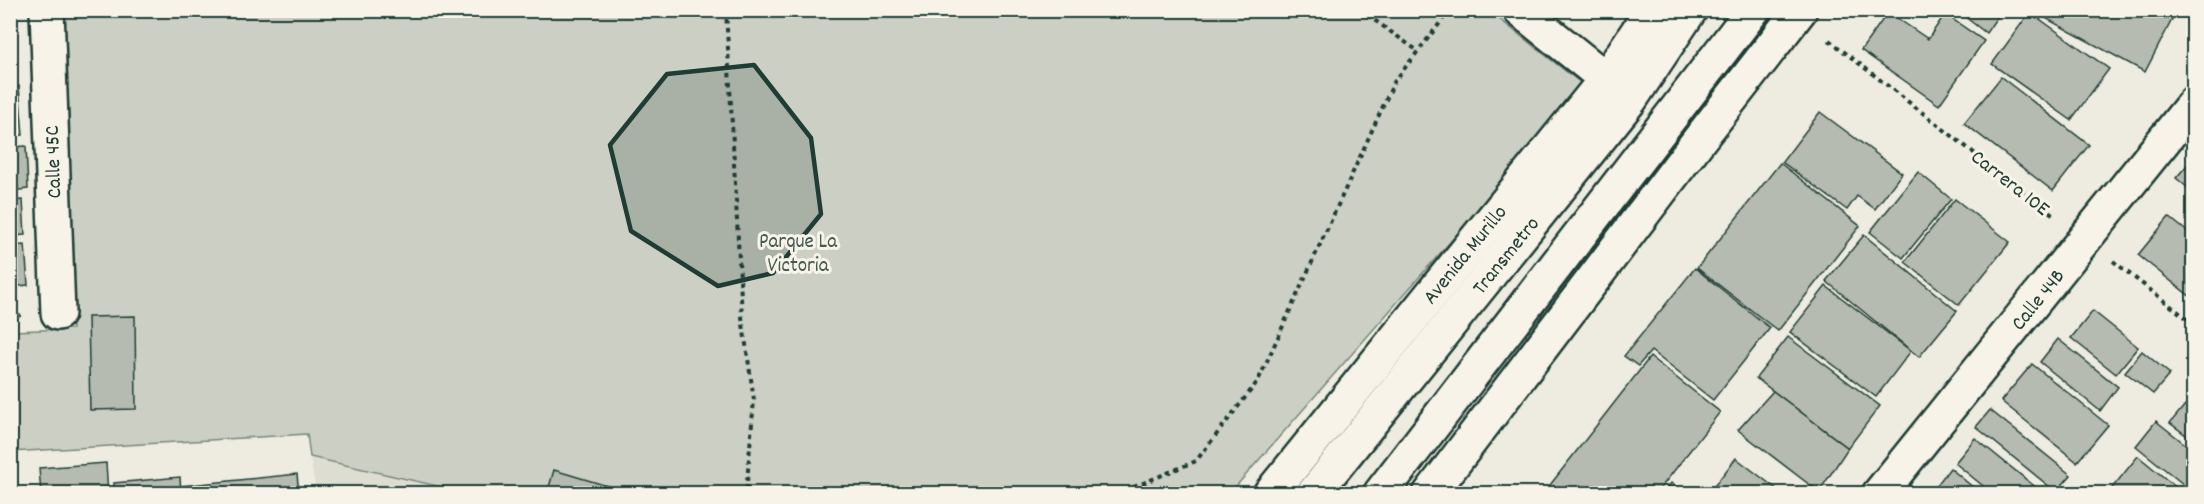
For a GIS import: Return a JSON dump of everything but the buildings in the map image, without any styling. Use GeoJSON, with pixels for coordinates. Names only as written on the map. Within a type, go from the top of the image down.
{"type":"FeatureCollection","features":[{"type":"Feature","properties":{"kind":"main road","name":"Calle 45C"},"geometry":{"type":"LineString","coordinates":[[47,10],[58,313]]}},
{"type":"Feature","properties":{"kind":"main road"},"geometry":{"type":"LineString","coordinates":[[1520,10],[1606,79]]}},
{"type":"Feature","properties":{"kind":"main road","name":"Avenida Murillo"},"geometry":{"type":"LineString","coordinates":[[1270,494],[1606,79],[1652,10]]}},
{"type":"Feature","properties":{"kind":"main road","name":"Transmetro"},"geometry":{"type":"LineString","coordinates":[[1313,494],[1630,100],[1690,10]]}},
{"type":"Feature","properties":{"kind":"main road"},"geometry":{"type":"LineString","coordinates":[[1380,494],[1753,10]]}},
{"type":"Feature","properties":{"kind":"main road"},"geometry":{"type":"LineString","coordinates":[[1430,494],[1800,10]]}},
{"type":"Feature","properties":{"kind":"main road","name":"Calle 44B"},"geometry":{"type":"LineString","coordinates":[[1879,494],[2193,103]]}},
{"type":"Feature","properties":{"kind":"path"},"geometry":{"type":"LineString","coordinates":[[726,10],[742,317],[754,400],[746,494]]}},
{"type":"Feature","properties":{"kind":"path"},"geometry":{"type":"LineString","coordinates":[[1360,10],[1418,51]]}},
{"type":"Feature","properties":{"kind":"path"},"geometry":{"type":"LineString","coordinates":[[1117,494],[1196,461],[1258,381],[1394,82],[1449,10]]}},
{"type":"Feature","properties":{"kind":"path","name":"Carrera 10E"},"geometry":{"type":"LineString","coordinates":[[1829,40],[2193,324]]}},
{"type":"Feature","properties":{"kind":"highlighted area"},"geometry":{"type":"Polygon","coordinates":[[[754,65],[811,138],[821,214],[773,273],[718,286],[631,231],[610,145],[667,74],[754,65]]]}},
{"type":"Feature","properties":{"kind":"shaded area"},"geometry":{"type":"Polygon","coordinates":[[[310,457],[468,493],[316,493],[310,457]]]}},
{"type":"Feature","properties":{"kind":"green space","name":"Parque La Victoria"},"geometry":{"type":"Polygon","coordinates":[[[63,11],[1489,11],[1586,87],[1230,493],[468,493],[310,457],[307,434],[11,452],[11,331],[72,329],[63,11]]]}}]}
